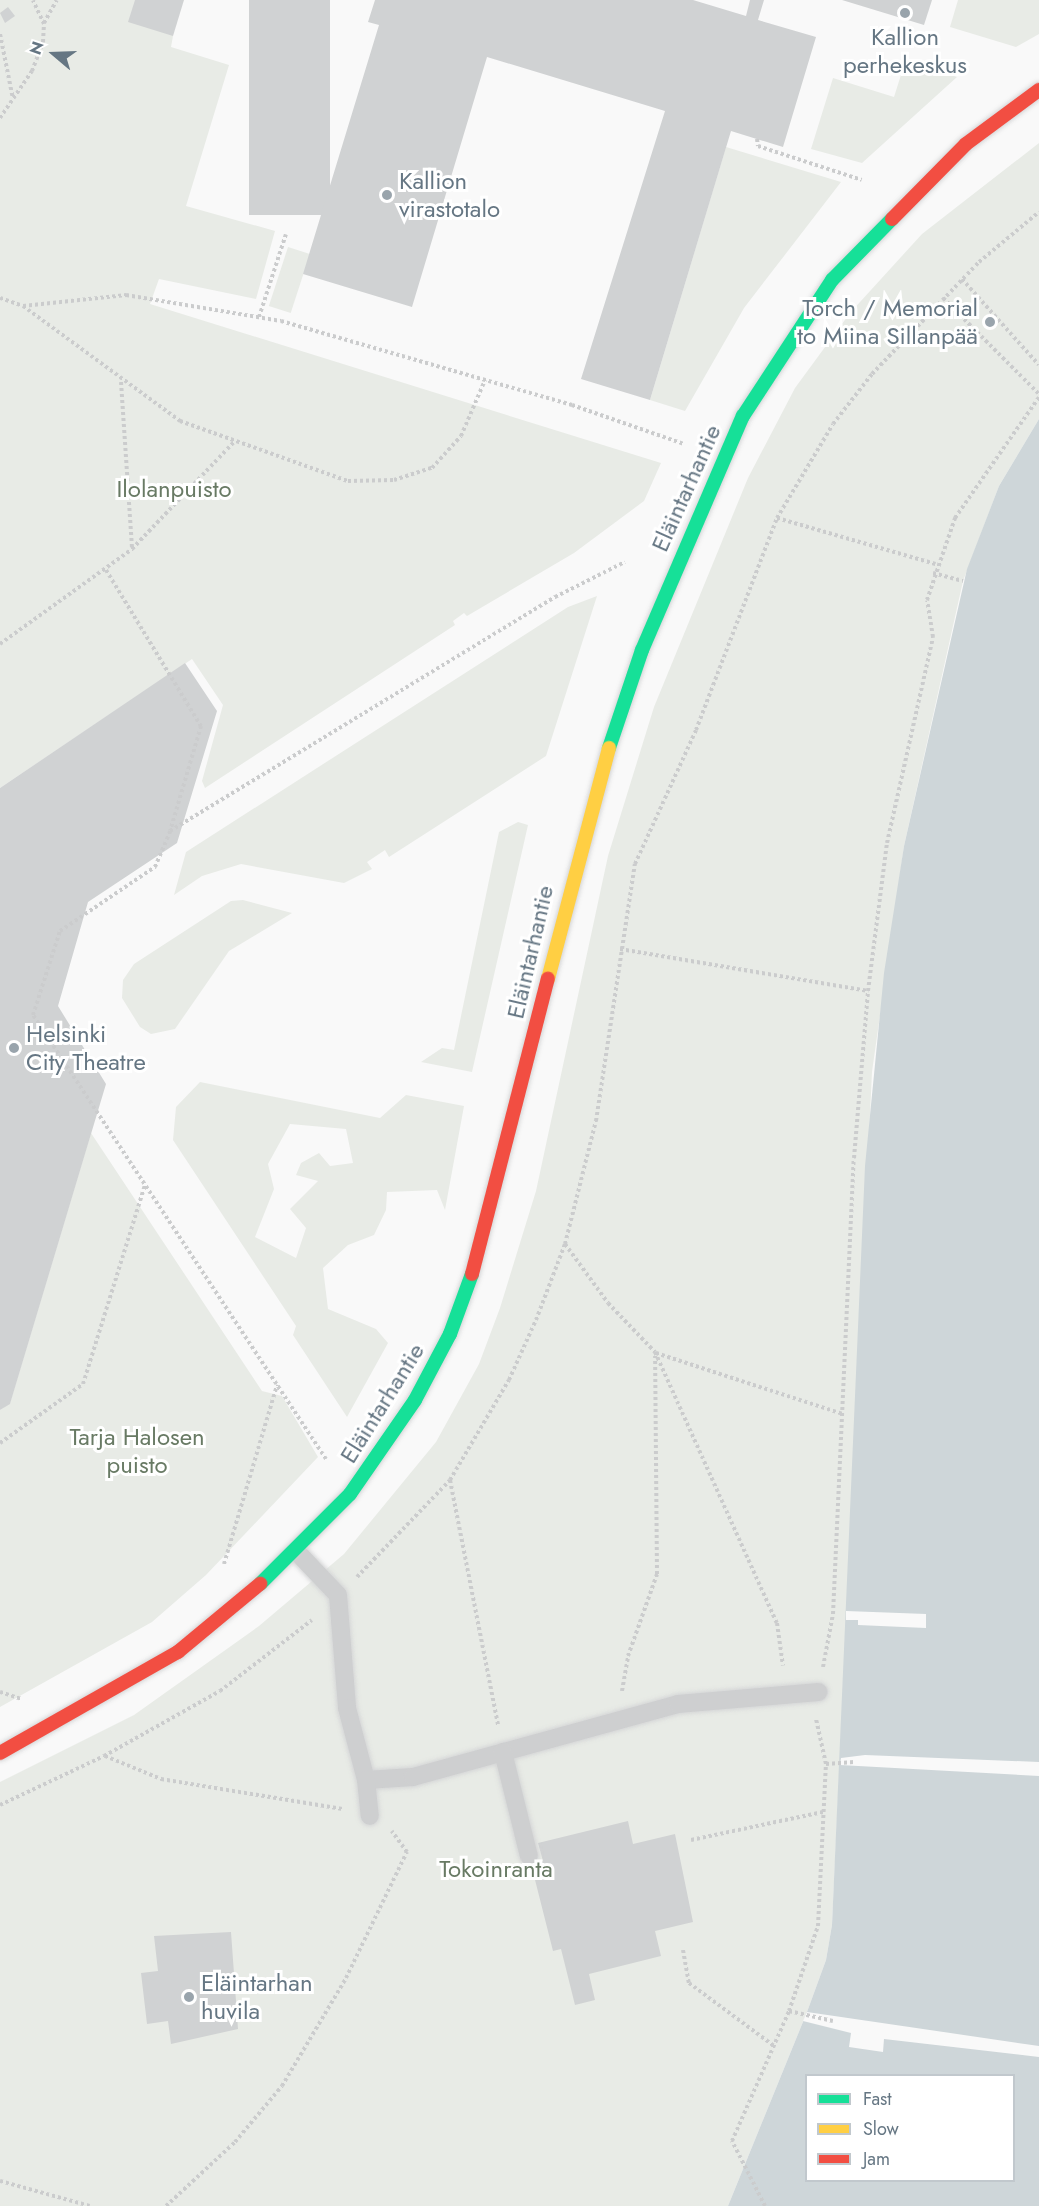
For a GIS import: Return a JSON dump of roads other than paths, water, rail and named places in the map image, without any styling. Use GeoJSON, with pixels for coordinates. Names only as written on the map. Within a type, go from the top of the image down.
{"type":"FeatureCollection","features":[{"type":"Feature","properties":{"kind":"main road","name":"Eläintarhantie"},"geometry":{"type":"LineString","coordinates":[[0,1753],[178,1652],[297,1552],[371,1469],[450,1334],[485,1239],[592,797],[642,650],[743,417],[832,280],[966,144],[1039,90]]}},
{"type":"Feature","properties":{"kind":"lane"},"geometry":{"type":"LineString","coordinates":[[297,1552],[338,1595],[347,1708],[366,1780],[370,1816]]}},
{"type":"Feature","properties":{"kind":"lane"},"geometry":{"type":"LineString","coordinates":[[366,1780],[413,1777],[618,1720],[720,1697],[818,1692]]}},
{"type":"Feature","properties":{"kind":"lane"},"geometry":{"type":"LineString","coordinates":[[503,1752],[529,1856]]}},
{"type":"Feature","properties":{"kind":"place","name":"Kallion perhekeskus"},"geometry":{"type":"Point","coordinates":[905,13]}},
{"type":"Feature","properties":{"kind":"place","name":"Kallion virastotalo"},"geometry":{"type":"Point","coordinates":[387,195]}},
{"type":"Feature","properties":{"kind":"place","name":"Torch / Memorial to Miina Sillanpää"},"geometry":{"type":"Point","coordinates":[990,322]}},
{"type":"Feature","properties":{"kind":"place","name":"Helsinki City Theatre"},"geometry":{"type":"Point","coordinates":[14,1048]}},
{"type":"Feature","properties":{"kind":"place","name":"Eläintarhan huvila"},"geometry":{"type":"Point","coordinates":[189,1997]}},
{"type":"Feature","properties":{"kind":"park label","name":"Ilolanpuisto"},"geometry":{"type":"Point","coordinates":[174,489]}},
{"type":"Feature","properties":{"kind":"park label","name":"Tarja Halosen puisto"},"geometry":{"type":"Point","coordinates":[137,1451]}},
{"type":"Feature","properties":{"kind":"park label","name":"Tokoinranta"},"geometry":{"type":"Point","coordinates":[496,1869]}}]}
